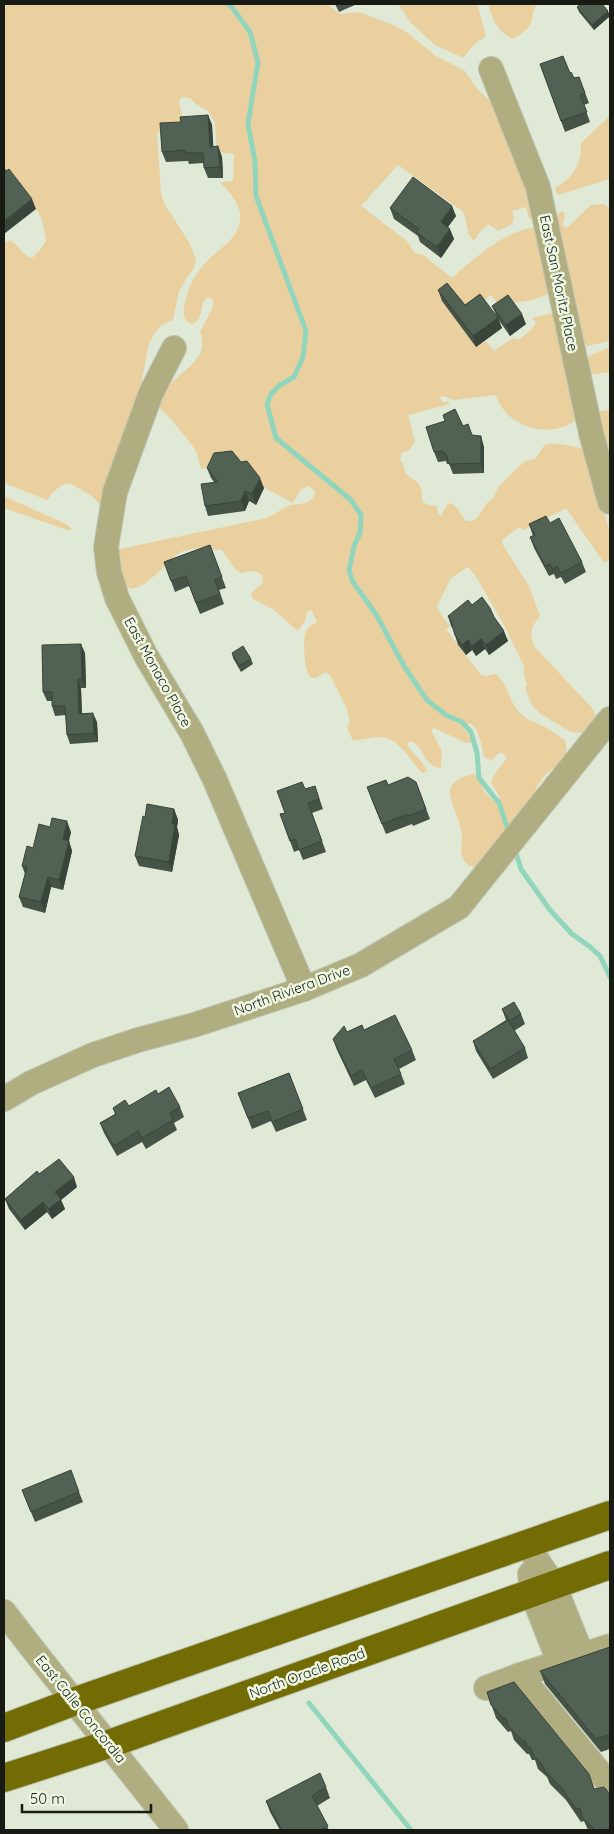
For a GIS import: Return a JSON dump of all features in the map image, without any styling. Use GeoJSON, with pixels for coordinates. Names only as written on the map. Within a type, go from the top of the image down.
{"type":"FeatureCollection","features":[{"type":"Feature","properties":{"kind":"highway"},"geometry":{"type":"LineString","coordinates":[[4,1728],[73,1702],[610,1515]]}},
{"type":"Feature","properties":{"kind":"highway","name":"North Oracle Road"},"geometry":{"type":"LineString","coordinates":[[4,1778],[108,1744],[610,1565]]}},
{"type":"Feature","properties":{"kind":"street","name":"East San Moritz Place"},"geometry":{"type":"LineString","coordinates":[[491,69],[538,186],[591,433],[610,502]]}},
{"type":"Feature","properties":{"kind":"street","name":"East Monaco Place"},"geometry":{"type":"LineString","coordinates":[[174,348],[151,393],[115,492],[106,547],[109,572],[117,598],[146,656],[192,733],[215,780],[304,988]]}},
{"type":"Feature","properties":{"kind":"street","name":"North Riviera Drive"},"geometry":{"type":"LineString","coordinates":[[4,1099],[31,1082],[93,1055],[138,1040],[194,1025],[304,988],[361,965],[459,907],[610,718]]}},
{"type":"Feature","properties":{"kind":"street"},"geometry":{"type":"LineString","coordinates":[[527,1545],[543,1589],[558,1662]]}},
{"type":"Feature","properties":{"kind":"street"},"geometry":{"type":"LineString","coordinates":[[543,1589],[582,1655]]}},
{"type":"Feature","properties":{"kind":"street","name":"East Calle Concordia"},"geometry":{"type":"LineString","coordinates":[[4,1612],[73,1702],[176,1830]]}},
{"type":"Feature","properties":{"kind":"street"},"geometry":{"type":"LineString","coordinates":[[486,1688],[558,1662],[610,1646]]}},
{"type":"Feature","properties":{"kind":"street"},"geometry":{"type":"LineString","coordinates":[[520,1675],[610,1785]]}},
{"type":"Feature","properties":{"kind":"shaded area"},"geometry":{"type":"Polygon","coordinates":[[[4,4],[327,4],[340,14],[359,12],[405,31],[436,56],[465,71],[478,90],[489,100],[498,113],[522,164],[535,217],[529,219],[526,207],[512,211],[514,219],[512,224],[498,231],[488,224],[476,239],[473,240],[468,233],[462,211],[398,165],[361,206],[407,241],[415,253],[423,255],[452,278],[480,254],[504,238],[526,229],[536,228],[554,292],[532,300],[499,305],[491,295],[457,321],[476,347],[486,341],[494,351],[513,338],[518,340],[530,331],[536,323],[532,318],[554,313],[577,419],[567,426],[543,430],[530,427],[509,415],[501,406],[496,395],[454,400],[444,396],[440,397],[442,402],[450,404],[408,415],[415,442],[409,450],[402,453],[400,459],[405,473],[420,486],[423,502],[428,505],[437,506],[438,513],[441,516],[447,505],[451,503],[466,521],[472,521],[478,517],[486,504],[493,498],[500,485],[525,461],[535,459],[547,444],[564,445],[585,449],[610,533],[610,559],[604,563],[566,508],[524,530],[519,527],[502,540],[503,545],[529,586],[540,616],[532,631],[534,646],[592,708],[597,718],[588,733],[571,732],[539,713],[532,705],[525,688],[527,684],[524,676],[524,666],[504,625],[475,575],[468,567],[451,578],[437,606],[441,615],[450,626],[446,629],[481,675],[495,674],[499,677],[516,708],[523,716],[566,741],[566,753],[562,762],[545,775],[537,786],[534,801],[484,860],[475,867],[469,865],[462,855],[461,830],[450,797],[452,785],[465,776],[473,774],[479,778],[484,791],[494,801],[500,797],[491,783],[494,775],[507,758],[503,753],[499,753],[491,761],[484,756],[478,734],[470,723],[463,728],[472,739],[471,743],[464,742],[434,728],[431,730],[442,751],[441,768],[431,764],[420,748],[412,741],[407,743],[425,767],[427,771],[423,773],[392,740],[379,737],[353,741],[347,727],[350,721],[347,709],[330,675],[326,672],[316,678],[310,677],[306,668],[304,653],[305,633],[308,628],[317,622],[312,611],[308,610],[305,621],[298,631],[273,609],[253,599],[251,594],[262,584],[263,577],[256,572],[241,573],[235,569],[222,550],[200,548],[189,549],[179,553],[142,585],[134,588],[127,587],[122,580],[115,550],[267,518],[290,505],[310,501],[315,491],[309,486],[301,489],[293,503],[263,487],[246,461],[219,463],[201,469],[197,453],[192,445],[158,406],[167,388],[198,357],[202,341],[200,332],[213,307],[213,300],[210,297],[206,298],[197,321],[193,324],[188,322],[184,315],[184,310],[189,287],[203,265],[235,234],[240,222],[238,205],[220,182],[233,181],[234,154],[217,152],[215,122],[208,111],[190,98],[182,97],[179,102],[184,125],[157,133],[161,193],[164,203],[190,244],[196,260],[194,267],[179,291],[173,320],[162,325],[149,343],[141,385],[100,505],[93,497],[70,483],[59,487],[47,500],[4,483],[4,244],[10,240],[32,258],[46,241],[42,220],[36,209],[4,180],[4,4]]]}},
{"type":"Feature","properties":{"kind":"shaded area"},"geometry":{"type":"Polygon","coordinates":[[[398,4],[477,4],[485,37],[469,50],[464,58],[435,45],[411,23],[398,4]]]}},
{"type":"Feature","properties":{"kind":"shaded area"},"geometry":{"type":"Polygon","coordinates":[[[488,4],[537,4],[533,11],[530,25],[513,39],[500,29],[494,20],[488,4]]]}},
{"type":"Feature","properties":{"kind":"shaded area"},"geometry":{"type":"Polygon","coordinates":[[[610,116],[610,179],[558,195],[555,188],[567,180],[578,164],[581,143],[610,116]]]}},
{"type":"Feature","properties":{"kind":"shaded area"},"geometry":{"type":"Polygon","coordinates":[[[604,204],[610,209],[610,236],[608,238],[610,243],[610,341],[587,346],[584,341],[555,218],[561,211],[564,212],[565,217],[562,225],[565,228],[591,205],[604,204]]]}},
{"type":"Feature","properties":{"kind":"shaded area"},"geometry":{"type":"Polygon","coordinates":[[[610,347],[610,372],[587,375],[585,358],[610,347]]]}},
{"type":"Feature","properties":{"kind":"shaded area"},"geometry":{"type":"Polygon","coordinates":[[[610,410],[610,465],[597,413],[610,410]]]}},
{"type":"Feature","properties":{"kind":"shaded area"},"geometry":{"type":"Polygon","coordinates":[[[4,496],[68,525],[71,529],[70,531],[4,508],[4,496]]]}},
{"type":"Feature","properties":{"kind":"building"},"geometry":{"type":"Polygon","coordinates":[[[581,4],[602,4],[608,11],[592,25],[577,7],[581,4]]]}},
{"type":"Feature","properties":{"kind":"building"},"geometry":{"type":"Polygon","coordinates":[[[563,56],[570,73],[574,78],[579,77],[585,93],[580,95],[587,112],[561,121],[540,64],[563,56]]]}},
{"type":"Feature","properties":{"kind":"building"},"geometry":{"type":"Polygon","coordinates":[[[208,115],[210,147],[218,146],[220,167],[204,168],[203,153],[185,153],[185,150],[162,152],[160,123],[181,122],[180,117],[208,115]]]}},
{"type":"Feature","properties":{"kind":"building"},"geometry":{"type":"Polygon","coordinates":[[[4,168],[6,171],[9,169],[32,199],[4,221],[4,168]]]}},
{"type":"Feature","properties":{"kind":"building"},"geometry":{"type":"Polygon","coordinates":[[[413,177],[452,206],[441,222],[450,229],[437,247],[416,232],[419,229],[390,208],[413,177]]]}},
{"type":"Feature","properties":{"kind":"building"},"geometry":{"type":"Polygon","coordinates":[[[447,283],[465,305],[480,294],[498,318],[473,336],[438,290],[447,283]]]}},
{"type":"Feature","properties":{"kind":"building"},"geometry":{"type":"Polygon","coordinates":[[[508,295],[522,314],[506,325],[492,306],[508,295]]]}},
{"type":"Feature","properties":{"kind":"building"},"geometry":{"type":"Polygon","coordinates":[[[455,409],[463,426],[468,424],[472,435],[481,436],[481,463],[449,464],[446,453],[444,454],[443,451],[434,452],[426,427],[445,421],[443,415],[455,409]]]}},
{"type":"Feature","properties":{"kind":"building"},"geometry":{"type":"Polygon","coordinates":[[[232,451],[241,462],[247,461],[260,478],[252,494],[245,491],[241,501],[205,506],[201,484],[218,482],[207,468],[214,453],[232,451]]]}},
{"type":"Feature","properties":{"kind":"building"},"geometry":{"type":"Polygon","coordinates":[[[546,516],[550,523],[559,518],[582,562],[561,573],[557,566],[553,569],[550,564],[545,566],[530,537],[535,535],[529,524],[546,516]]]}},
{"type":"Feature","properties":{"kind":"building"},"geometry":{"type":"Polygon","coordinates":[[[210,545],[222,577],[215,580],[220,594],[196,603],[186,576],[171,581],[164,562],[210,545]]]}},
{"type":"Feature","properties":{"kind":"building"},"geometry":{"type":"Polygon","coordinates":[[[482,597],[504,631],[486,645],[481,639],[472,646],[468,640],[462,645],[455,635],[448,616],[468,600],[472,605],[482,597]]]}},
{"type":"Feature","properties":{"kind":"building"},"geometry":{"type":"Polygon","coordinates":[[[81,644],[82,679],[78,679],[79,714],[93,713],[94,733],[67,735],[65,706],[52,706],[52,692],[43,692],[42,645],[81,644]]]}},
{"type":"Feature","properties":{"kind":"building"},"geometry":{"type":"Polygon","coordinates":[[[243,646],[251,659],[239,666],[232,653],[243,646]]]}},
{"type":"Feature","properties":{"kind":"building"},"geometry":{"type":"Polygon","coordinates":[[[408,777],[416,782],[426,809],[382,824],[367,787],[386,780],[388,785],[408,777]]]}},
{"type":"Feature","properties":{"kind":"building"},"geometry":{"type":"Polygon","coordinates":[[[302,782],[305,789],[315,786],[319,799],[308,803],[322,841],[299,850],[295,839],[290,841],[280,814],[285,813],[277,791],[302,782]]]}},
{"type":"Feature","properties":{"kind":"building"},"geometry":{"type":"Polygon","coordinates":[[[147,804],[174,809],[172,824],[175,824],[169,862],[135,856],[147,804]]]}},
{"type":"Feature","properties":{"kind":"building"},"geometry":{"type":"Polygon","coordinates":[[[52,818],[67,821],[63,839],[69,841],[59,880],[48,877],[41,902],[19,897],[27,867],[22,866],[27,846],[33,848],[39,824],[50,827],[52,818]]]}},
{"type":"Feature","properties":{"kind":"building"},"geometry":{"type":"Polygon","coordinates":[[[514,1002],[521,1014],[509,1021],[502,1009],[514,1002]]]}},
{"type":"Feature","properties":{"kind":"building"},"geometry":{"type":"Polygon","coordinates":[[[395,1015],[412,1050],[394,1059],[401,1074],[371,1088],[362,1070],[351,1076],[333,1039],[344,1026],[347,1032],[362,1025],[364,1030],[395,1015]]]}},
{"type":"Feature","properties":{"kind":"building"},"geometry":{"type":"Polygon","coordinates":[[[508,1020],[525,1048],[490,1069],[473,1041],[508,1020]]]}},
{"type":"Feature","properties":{"kind":"building"},"geometry":{"type":"Polygon","coordinates":[[[289,1073],[303,1109],[272,1122],[268,1111],[248,1118],[238,1093],[289,1073]]]}},
{"type":"Feature","properties":{"kind":"building"},"geometry":{"type":"Polygon","coordinates":[[[169,1087],[180,1107],[170,1113],[173,1120],[142,1138],[138,1131],[114,1146],[100,1123],[116,1114],[113,1108],[125,1100],[129,1106],[156,1090],[158,1094],[169,1087]]]}},
{"type":"Feature","properties":{"kind":"building"},"geometry":{"type":"Polygon","coordinates":[[[59,1159],[74,1177],[55,1192],[61,1199],[49,1209],[43,1202],[21,1220],[5,1199],[37,1171],[39,1174],[59,1159]]]}},
{"type":"Feature","properties":{"kind":"building"},"geometry":{"type":"Polygon","coordinates":[[[71,1470],[79,1492],[31,1512],[22,1490],[71,1470]]]}},
{"type":"Feature","properties":{"kind":"building"},"geometry":{"type":"Polygon","coordinates":[[[610,1647],[610,1734],[596,1739],[540,1671],[610,1647]]]}},
{"type":"Feature","properties":{"kind":"building"},"geometry":{"type":"Polygon","coordinates":[[[514,1682],[589,1774],[594,1789],[604,1787],[610,1793],[610,1830],[595,1830],[582,1817],[580,1808],[576,1809],[561,1787],[545,1771],[530,1747],[527,1747],[525,1741],[509,1727],[506,1718],[504,1719],[491,1705],[487,1692],[514,1682]]]}},
{"type":"Feature","properties":{"kind":"building"},"geometry":{"type":"Polygon","coordinates":[[[320,1773],[326,1787],[312,1796],[328,1826],[320,1830],[282,1830],[266,1801],[320,1773]]]}},
{"type":"Feature","properties":{"kind":"waterway"},"geometry":{"type":"LineString","coordinates":[[227,4],[231,6],[250,32],[258,62],[248,124],[255,161],[256,196],[306,331],[303,357],[294,377],[280,385],[271,394],[267,404],[276,438],[351,500],[361,515],[360,533],[354,546],[349,571],[353,582],[377,616],[404,666],[427,700],[446,715],[462,722],[471,732],[477,753],[479,778],[499,803],[509,832]]}},
{"type":"Feature","properties":{"kind":"waterway"},"geometry":{"type":"LineString","coordinates":[[515,850],[521,869],[550,910],[572,934],[600,956],[610,977]]}},
{"type":"Feature","properties":{"kind":"waterway"},"geometry":{"type":"LineString","coordinates":[[309,1703],[411,1830]]}}]}
